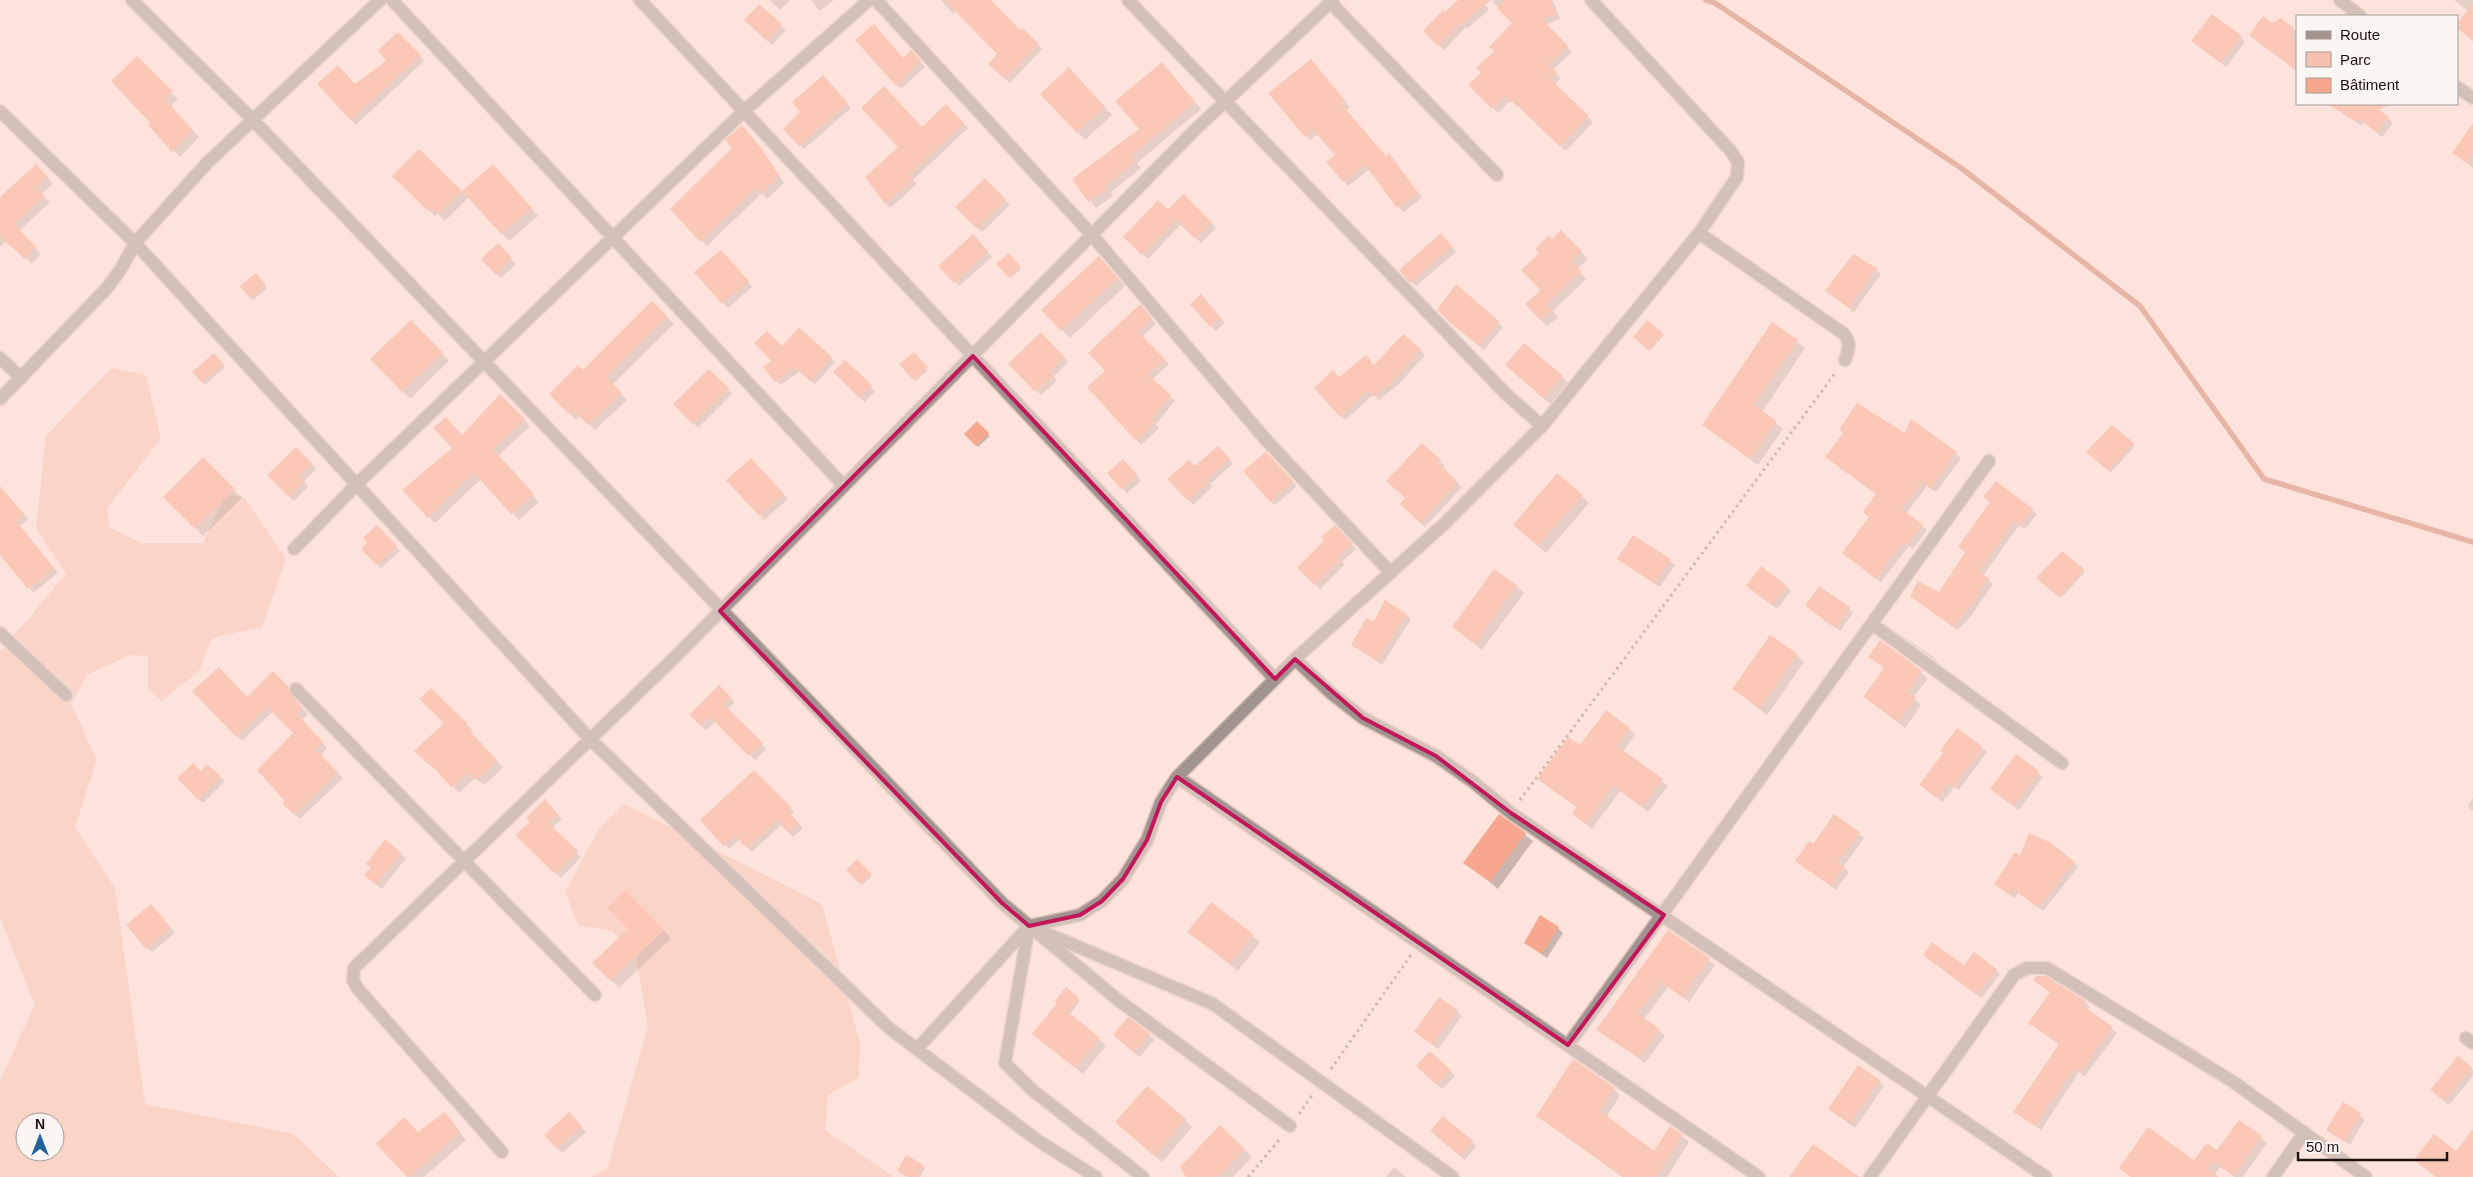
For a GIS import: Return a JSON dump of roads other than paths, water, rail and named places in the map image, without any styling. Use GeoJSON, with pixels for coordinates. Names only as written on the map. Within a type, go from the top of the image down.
{"type":"FeatureCollection","features":[{"type":"Feature","properties":{"kind":"street"},"geometry":{"type":"LineString","coordinates":[[132,0],[252,119],[720,611],[1002,903],[1118,1000],[1290,1126]]}},
{"type":"Feature","properties":{"kind":"street"},"geometry":{"type":"LineString","coordinates":[[0,399],[107,288],[121,269],[135,243],[207,163],[380,0]]}},
{"type":"Feature","properties":{"kind":"street"},"geometry":{"type":"LineString","coordinates":[[392,0],[844,486]]}},
{"type":"Feature","properties":{"kind":"street"},"geometry":{"type":"LineString","coordinates":[[640,0],[1275,680]]}},
{"type":"Feature","properties":{"kind":"street"},"geometry":{"type":"LineString","coordinates":[[294,549],[357,484],[744,111],[869,0]]}},
{"type":"Feature","properties":{"kind":"street"},"geometry":{"type":"LineString","coordinates":[[876,0],[1092,235],[1267,441],[1391,573]]}},
{"type":"Feature","properties":{"kind":"street"},"geometry":{"type":"LineString","coordinates":[[1128,0],[1506,394],[1542,426]]}},
{"type":"Feature","properties":{"kind":"street"},"geometry":{"type":"LineString","coordinates":[[917,1049],[1029,926],[1080,915],[1102,901],[1123,879],[1147,840],[1160,802],[1177,777],[1295,659],[1443,525],[1542,426],[1699,233],[1737,177],[1739,169],[1735,156],[1591,0]]}},
{"type":"Feature","properties":{"kind":"street"},"geometry":{"type":"LineString","coordinates":[[2340,0],[2359,15]]}},
{"type":"Feature","properties":{"kind":"street"},"geometry":{"type":"LineString","coordinates":[[502,1152],[358,989],[353,980],[354,968],[720,611],[1225,102],[1331,1],[1497,175]]}},
{"type":"Feature","properties":{"kind":"street"},"geometry":{"type":"LineString","coordinates":[[2458,88],[2473,98]]}},
{"type":"Feature","properties":{"kind":"street"},"geometry":{"type":"LineString","coordinates":[[0,111],[135,243],[590,739],[889,1028],[1038,1140],[1096,1177]]}},
{"type":"Feature","properties":{"kind":"street"},"geometry":{"type":"LineString","coordinates":[[1699,233],[1844,334],[1849,341],[1849,351],[1845,360]]}},
{"type":"Feature","properties":{"kind":"street"},"geometry":{"type":"LineString","coordinates":[[0,358],[21,378]]}},
{"type":"Feature","properties":{"kind":"street"},"geometry":{"type":"LineString","coordinates":[[1568,1045],[1664,915],[1989,461]]}},
{"type":"Feature","properties":{"kind":"street"},"geometry":{"type":"LineString","coordinates":[[1872,624],[2062,763]]}},
{"type":"Feature","properties":{"kind":"street"},"geometry":{"type":"LineString","coordinates":[[0,633],[66,695]]}},
{"type":"Feature","properties":{"kind":"street"},"geometry":{"type":"LineString","coordinates":[[1295,659],[1331,693],[1363,718],[1436,756],[1472,781],[1511,813],[1664,915],[2046,1177]]}},
{"type":"Feature","properties":{"kind":"street"},"geometry":{"type":"LineString","coordinates":[[296,689],[595,995]]}},
{"type":"Feature","properties":{"kind":"street"},"geometry":{"type":"LineString","coordinates":[[1177,777],[1759,1177]]}},
{"type":"Feature","properties":{"kind":"street"},"geometry":{"type":"LineString","coordinates":[[1029,926],[1213,1004],[1453,1177]]}},
{"type":"Feature","properties":{"kind":"street"},"geometry":{"type":"LineString","coordinates":[[1029,926],[1005,1063],[1031,1089],[1143,1177]]}},
{"type":"Feature","properties":{"kind":"street"},"geometry":{"type":"LineString","coordinates":[[1870,1177],[2014,975],[2027,968],[2047,968],[2232,1082],[2366,1177]]}},
{"type":"Feature","properties":{"kind":"street"},"geometry":{"type":"LineString","coordinates":[[2273,1177],[2304,1133]]}},
{"type":"Feature","properties":{"kind":"waterway"},"geometry":{"type":"LineString","coordinates":[[1706,0],[1715,3],[1961,168],[2140,306],[2264,479],[2473,542]]}}]}
